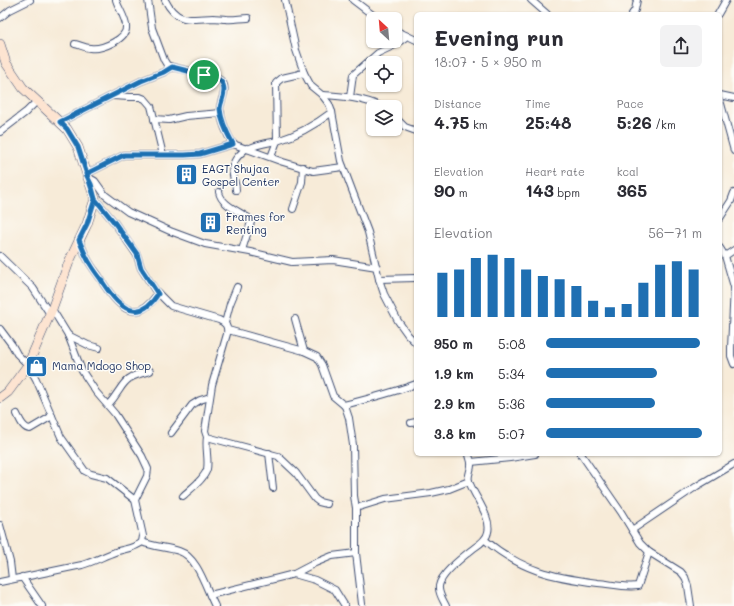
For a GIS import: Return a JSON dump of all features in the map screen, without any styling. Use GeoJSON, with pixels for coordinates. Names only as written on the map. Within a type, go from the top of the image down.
{"type":"FeatureCollection","features":[{"type":"Feature","properties":{"kind":"street"},"geometry":{"type":"LineString","coordinates":[[0,18],[10,10],[30,0]]}},
{"type":"Feature","properties":{"kind":"street"},"geometry":{"type":"LineString","coordinates":[[75,44],[91,49],[108,45],[120,38],[125,33],[126,26],[116,0]]}},
{"type":"Feature","properties":{"kind":"street"},"geometry":{"type":"LineString","coordinates":[[148,0],[152,28],[167,65],[212,76],[221,80],[224,85],[224,94],[220,107],[233,144]]}},
{"type":"Feature","properties":{"kind":"street"},"geometry":{"type":"LineString","coordinates":[[165,0],[169,8],[177,16],[193,20],[248,18]]}},
{"type":"Feature","properties":{"kind":"street"},"geometry":{"type":"LineString","coordinates":[[285,0],[296,50],[304,73],[311,86],[322,96],[332,112],[337,144],[343,167],[368,232],[384,294],[398,321],[414,341]]}},
{"type":"Feature","properties":{"kind":"street"},"geometry":{"type":"LineString","coordinates":[[353,0],[369,12]]}},
{"type":"Feature","properties":{"kind":"street"},"geometry":{"type":"LineString","coordinates":[[531,0],[545,12]]}},
{"type":"Feature","properties":{"kind":"street"},"geometry":{"type":"LineString","coordinates":[[634,12],[637,0]]}},
{"type":"Feature","properties":{"kind":"street"},"geometry":{"type":"LineString","coordinates":[[719,12],[726,0]]}},
{"type":"Feature","properties":{"kind":"street"},"geometry":{"type":"LineString","coordinates":[[402,33],[414,39]]}},
{"type":"Feature","properties":{"kind":"street"},"geometry":{"type":"LineString","coordinates":[[350,97],[353,75],[378,53],[395,45],[408,36]]}},
{"type":"Feature","properties":{"kind":"street"},"geometry":{"type":"LineString","coordinates":[[0,44],[6,63],[23,88],[67,129],[78,147],[95,199],[137,254],[141,268],[158,294],[171,306],[225,323]]}},
{"type":"Feature","properties":{"kind":"street"},"geometry":{"type":"LineString","coordinates":[[60,122],[172,67]]}},
{"type":"Feature","properties":{"kind":"street"},"geometry":{"type":"LineString","coordinates":[[271,157],[277,141],[276,83],[282,78],[304,73]]}},
{"type":"Feature","properties":{"kind":"street"},"geometry":{"type":"LineString","coordinates":[[722,95],[734,98]]}},
{"type":"Feature","properties":{"kind":"street"},"geometry":{"type":"LineString","coordinates":[[113,96],[140,97],[145,99],[150,106],[163,155]]}},
{"type":"Feature","properties":{"kind":"street"},"geometry":{"type":"LineString","coordinates":[[322,96],[350,97],[368,100]]}},
{"type":"Feature","properties":{"kind":"street"},"geometry":{"type":"LineString","coordinates":[[0,132],[26,112],[37,101]]}},
{"type":"Feature","properties":{"kind":"street"},"geometry":{"type":"LineString","coordinates":[[722,107],[734,151]]}},
{"type":"Feature","properties":{"kind":"street"},"geometry":{"type":"LineString","coordinates":[[236,190],[236,184],[232,174],[237,156],[252,146],[277,141],[309,128],[332,112]]}},
{"type":"Feature","properties":{"kind":"street"},"geometry":{"type":"LineString","coordinates":[[154,119],[169,120],[186,116],[221,113]]}},
{"type":"Feature","properties":{"kind":"street"},"geometry":{"type":"LineString","coordinates":[[402,124],[405,127],[414,130]]}},
{"type":"Feature","properties":{"kind":"street"},"geometry":{"type":"LineString","coordinates":[[87,176],[124,155],[200,154],[233,144],[283,162],[313,170],[343,167]]}},
{"type":"Feature","properties":{"kind":"street"},"geometry":{"type":"LineString","coordinates":[[293,209],[302,182],[303,167]]}},
{"type":"Feature","properties":{"kind":"street"},"geometry":{"type":"LineString","coordinates":[[87,176],[95,181],[105,195],[128,212],[205,244],[242,250],[292,262],[333,260],[377,267]]}},
{"type":"Feature","properties":{"kind":"street"},"geometry":{"type":"LineString","coordinates":[[219,192],[220,196],[234,210],[250,219],[251,222],[242,250]]}},
{"type":"Feature","properties":{"kind":"street"},"geometry":{"type":"LineString","coordinates":[[722,215],[732,202],[734,193]]}},
{"type":"Feature","properties":{"kind":"street"},"geometry":{"type":"LineString","coordinates":[[0,398],[8,392],[28,365],[51,312],[69,262],[87,224],[95,199]]}},
{"type":"Feature","properties":{"kind":"street"},"geometry":{"type":"LineString","coordinates":[[79,240],[86,256],[107,291],[121,306],[128,310],[135,311],[146,308],[158,294]]}},
{"type":"Feature","properties":{"kind":"street"},"geometry":{"type":"LineString","coordinates":[[725,256],[734,250]]}},
{"type":"Feature","properties":{"kind":"street"},"geometry":{"type":"LineString","coordinates":[[722,251],[725,256],[734,287],[731,356],[734,364]]}},
{"type":"Feature","properties":{"kind":"street"},"geometry":{"type":"LineString","coordinates":[[0,256],[33,288],[68,335],[82,371],[96,392],[108,405],[142,456],[148,469],[147,476],[135,500],[143,536],[142,542],[137,546],[82,565],[0,582]]}},
{"type":"Feature","properties":{"kind":"street"},"geometry":{"type":"LineString","coordinates":[[379,279],[414,278]]}},
{"type":"Feature","properties":{"kind":"street"},"geometry":{"type":"LineString","coordinates":[[183,496],[202,478],[207,470],[207,437],[205,431],[210,397],[214,377],[228,330],[225,323],[230,304],[237,288]]}},
{"type":"Feature","properties":{"kind":"street"},"geometry":{"type":"LineString","coordinates":[[295,319],[304,351]]}},
{"type":"Feature","properties":{"kind":"street"},"geometry":{"type":"LineString","coordinates":[[0,330],[17,354],[28,365],[36,379],[64,442],[85,471],[107,478],[135,500]]}},
{"type":"Feature","properties":{"kind":"street"},"geometry":{"type":"LineString","coordinates":[[228,330],[312,353],[319,360],[326,374],[333,396],[344,404],[347,410],[353,445],[354,496],[356,508],[356,552],[362,604]]}},
{"type":"Feature","properties":{"kind":"street"},"geometry":{"type":"LineString","coordinates":[[68,335],[88,345],[98,348]]}},
{"type":"Feature","properties":{"kind":"street"},"geometry":{"type":"LineString","coordinates":[[108,405],[126,380],[135,375],[150,371]]}},
{"type":"Feature","properties":{"kind":"street"},"geometry":{"type":"LineString","coordinates":[[344,404],[357,403],[414,385]]}},
{"type":"Feature","properties":{"kind":"street"},"geometry":{"type":"LineString","coordinates":[[171,433],[192,405],[200,400],[210,397]]}},
{"type":"Feature","properties":{"kind":"street"},"geometry":{"type":"LineString","coordinates":[[17,414],[25,427],[28,429],[33,428],[45,419],[52,416]]}},
{"type":"Feature","properties":{"kind":"street"},"geometry":{"type":"LineString","coordinates":[[207,437],[246,446],[280,457],[284,463],[296,473],[315,499],[326,504]]}},
{"type":"Feature","properties":{"kind":"street"},"geometry":{"type":"LineString","coordinates":[[269,453],[273,488]]}},
{"type":"Feature","properties":{"kind":"street"},"geometry":{"type":"LineString","coordinates":[[446,606],[440,593],[439,587],[441,580],[447,572],[485,540],[488,532],[488,525],[480,503],[469,481],[468,476],[471,462],[469,456]]}},
{"type":"Feature","properties":{"kind":"street"},"geometry":{"type":"LineString","coordinates":[[471,462],[522,456]]}},
{"type":"Feature","properties":{"kind":"street"},"geometry":{"type":"LineString","coordinates":[[583,456],[640,543],[649,552],[682,572],[688,586],[691,606]]}},
{"type":"Feature","properties":{"kind":"street"},"geometry":{"type":"LineString","coordinates":[[632,530],[697,486],[734,464]]}},
{"type":"Feature","properties":{"kind":"street"},"geometry":{"type":"LineString","coordinates":[[356,508],[385,499],[432,493],[449,489],[469,481]]}},
{"type":"Feature","properties":{"kind":"street"},"geometry":{"type":"LineString","coordinates":[[354,496],[367,505]]}},
{"type":"Feature","properties":{"kind":"street"},"geometry":{"type":"LineString","coordinates":[[0,525],[9,556],[12,579]]}},
{"type":"Feature","properties":{"kind":"street"},"geometry":{"type":"LineString","coordinates":[[485,540],[505,555],[523,565],[545,574],[571,580],[628,586],[638,586],[649,552]]}},
{"type":"Feature","properties":{"kind":"street"},"geometry":{"type":"LineString","coordinates":[[142,542],[185,553],[191,558],[201,575],[215,606]]}},
{"type":"Feature","properties":{"kind":"street"},"geometry":{"type":"LineString","coordinates":[[210,595],[294,574],[326,557],[356,552]]}},
{"type":"Feature","properties":{"kind":"street"},"geometry":{"type":"LineString","coordinates":[[309,566],[315,580]]}},
{"type":"Feature","properties":{"kind":"street"},"geometry":{"type":"LineString","coordinates":[[294,574],[315,580],[335,590],[345,606]]}},
{"type":"Feature","properties":{"kind":"street"},"geometry":{"type":"LineString","coordinates":[[22,578],[42,606]]}},
{"type":"Feature","properties":{"kind":"place","name":"EAGT Shujaa Gospel Center"},"geometry":{"type":"Point","coordinates":[186,175]}},
{"type":"Feature","properties":{"kind":"place","name":"Frames for Renting"},"geometry":{"type":"Point","coordinates":[210,223]}},
{"type":"Feature","properties":{"kind":"place","name":"Mama Mdogo Shop"},"geometry":{"type":"Point","coordinates":[36,366]}},
{"type":"Feature","properties":{"kind":"route"},"geometry":{"type":"LineString","coordinates":[[204,75],[172,67],[60,122],[67,129],[78,147],[86,174],[91,184],[95,199],[87,224],[79,240],[91,266],[100,277],[107,291],[121,306],[128,310],[135,311],[146,308],[158,294],[141,268],[137,254],[95,199],[91,184],[88,177],[86,174],[103,167],[124,155],[200,154],[233,144],[224,123],[220,107],[224,94],[224,85],[221,80],[212,76],[204,75]]}}]}
